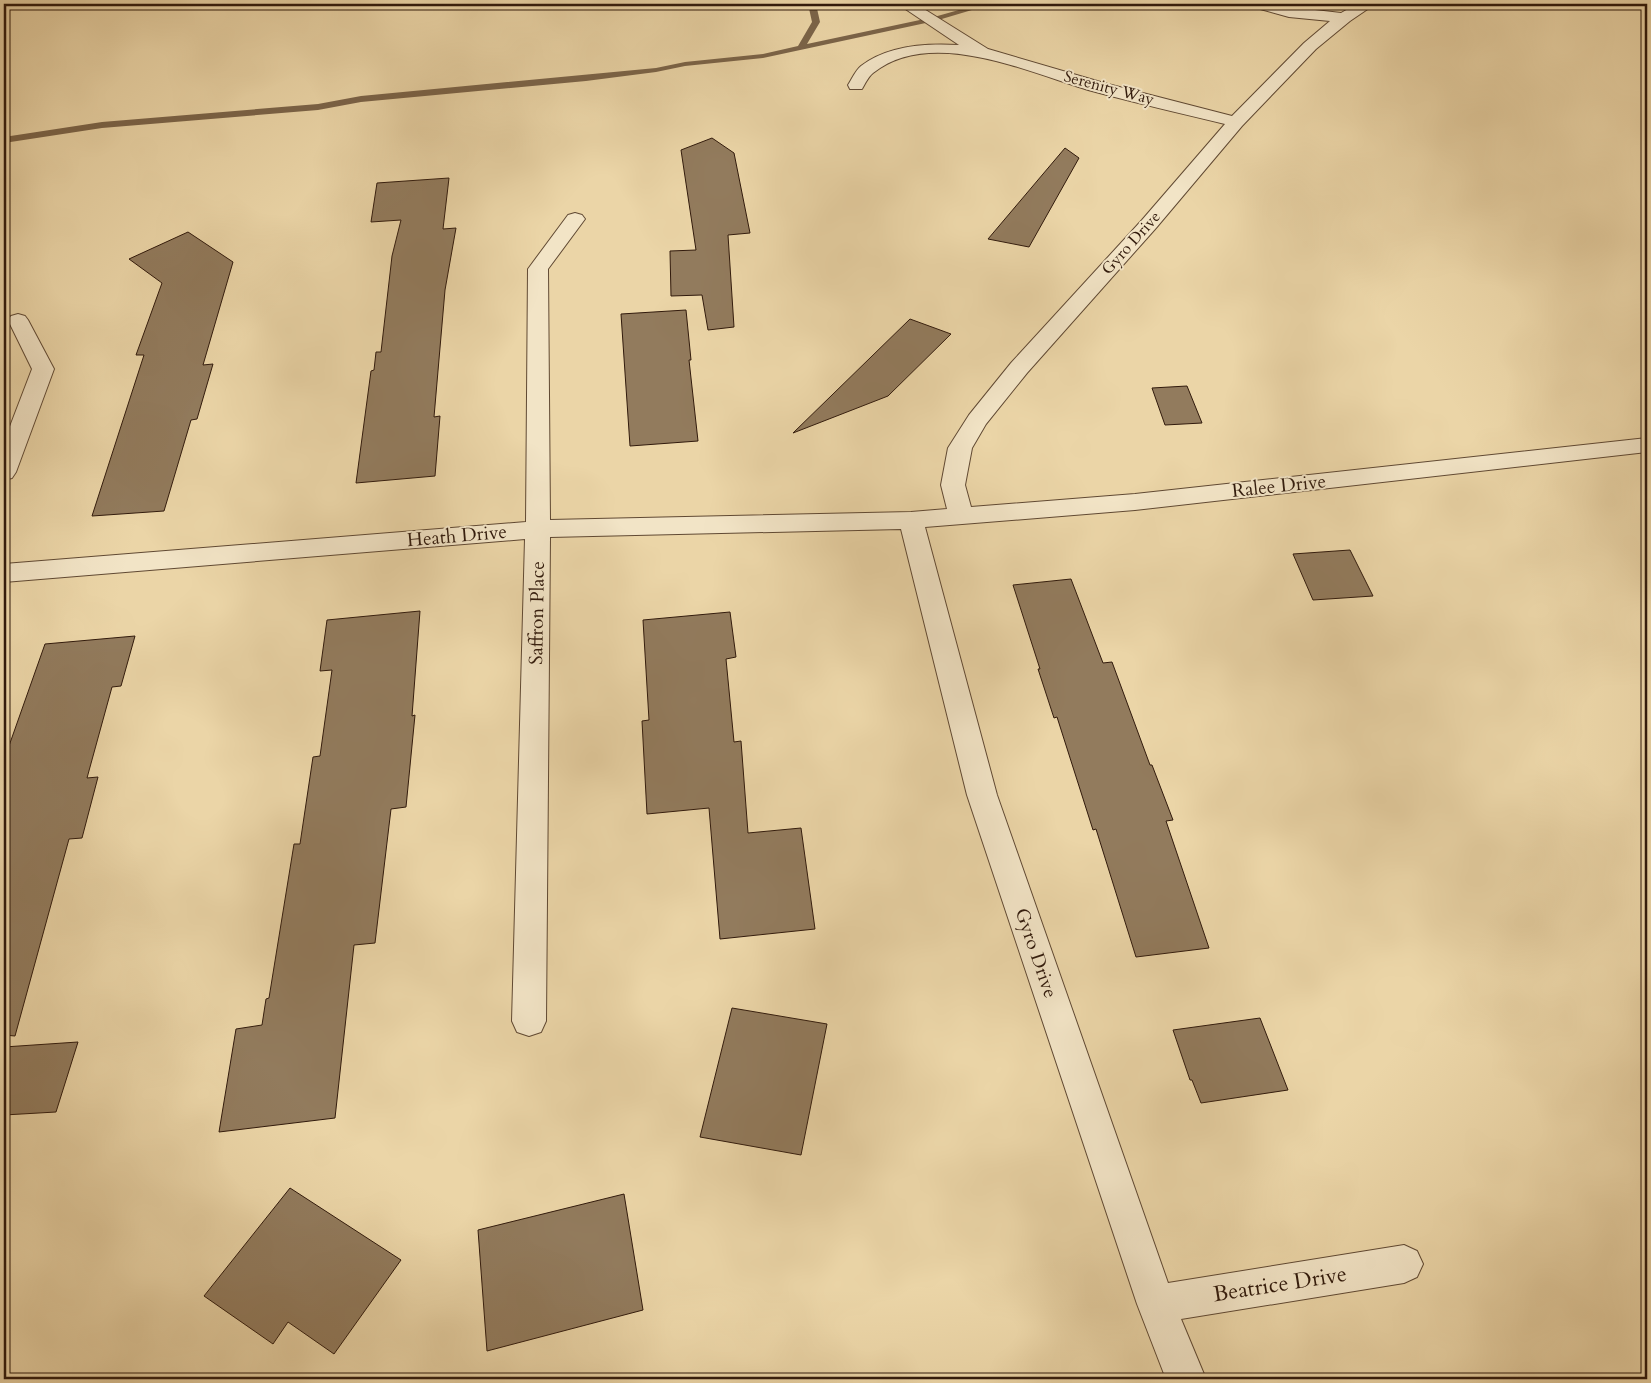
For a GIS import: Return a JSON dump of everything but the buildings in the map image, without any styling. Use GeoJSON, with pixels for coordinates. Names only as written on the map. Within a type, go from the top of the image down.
{"type":"FeatureCollection","features":[{"type":"Feature","properties":{"kind":"street","name":"Serenity Way"},"geometry":{"type":"LineString","coordinates":[[906,4],[982,52]]}},
{"type":"Feature","properties":{"kind":"street"},"geometry":{"type":"LineString","coordinates":[[1258,4],[1289,12],[1344,18]]}},
{"type":"Feature","properties":{"kind":"street","name":"Gyro Drive"},"geometry":{"type":"LineString","coordinates":[[961,516],[953,485],[960,448],[977,420],[1019,368],[1149,224],[1236,122],[1310,46],[1344,18],[1367,4]]}},
{"type":"Feature","properties":{"kind":"street","name":"Serenity Way"},"geometry":{"type":"LineString","coordinates":[[856,85],[867,70],[896,55],[926,49],[948,48],[982,52],[1098,87],[1236,122]]}},
{"type":"Feature","properties":{"kind":"street","name":"Saffron Place"},"geometry":{"type":"LineString","coordinates":[[529,1021],[538,529],[538,270],[576,219]]}},
{"type":"Feature","properties":{"kind":"street"},"geometry":{"type":"LineString","coordinates":[[4,472],[43,369],[18,320]]}},
{"type":"Feature","properties":{"kind":"street","name":"Ralee Drive"},"geometry":{"type":"LineString","coordinates":[[911,520],[1144,501],[1647,445]]}},
{"type":"Feature","properties":{"kind":"street","name":"Gyro Drive"},"geometry":{"type":"LineString","coordinates":[[911,520],[982,794],[1156,1304],[1186,1379]]}},
{"type":"Feature","properties":{"kind":"street","name":"Heath Drive"},"geometry":{"type":"LineString","coordinates":[[4,573],[538,529],[911,520]]}},
{"type":"Feature","properties":{"kind":"street","name":"Beatrice Drive"},"geometry":{"type":"LineString","coordinates":[[1156,1304],[1404,1264]]}},
{"type":"Feature","properties":{"kind":"waterway"},"geometry":{"type":"LineString","coordinates":[[801,48],[816,22],[812,4]]}},
{"type":"Feature","properties":{"kind":"waterway"},"geometry":{"type":"LineString","coordinates":[[801,48],[935,19],[988,4]]}},
{"type":"Feature","properties":{"kind":"waterway"},"geometry":{"type":"LineString","coordinates":[[4,140],[102,125],[318,107],[361,99],[656,70],[685,64],[763,56],[801,48]]}}]}
